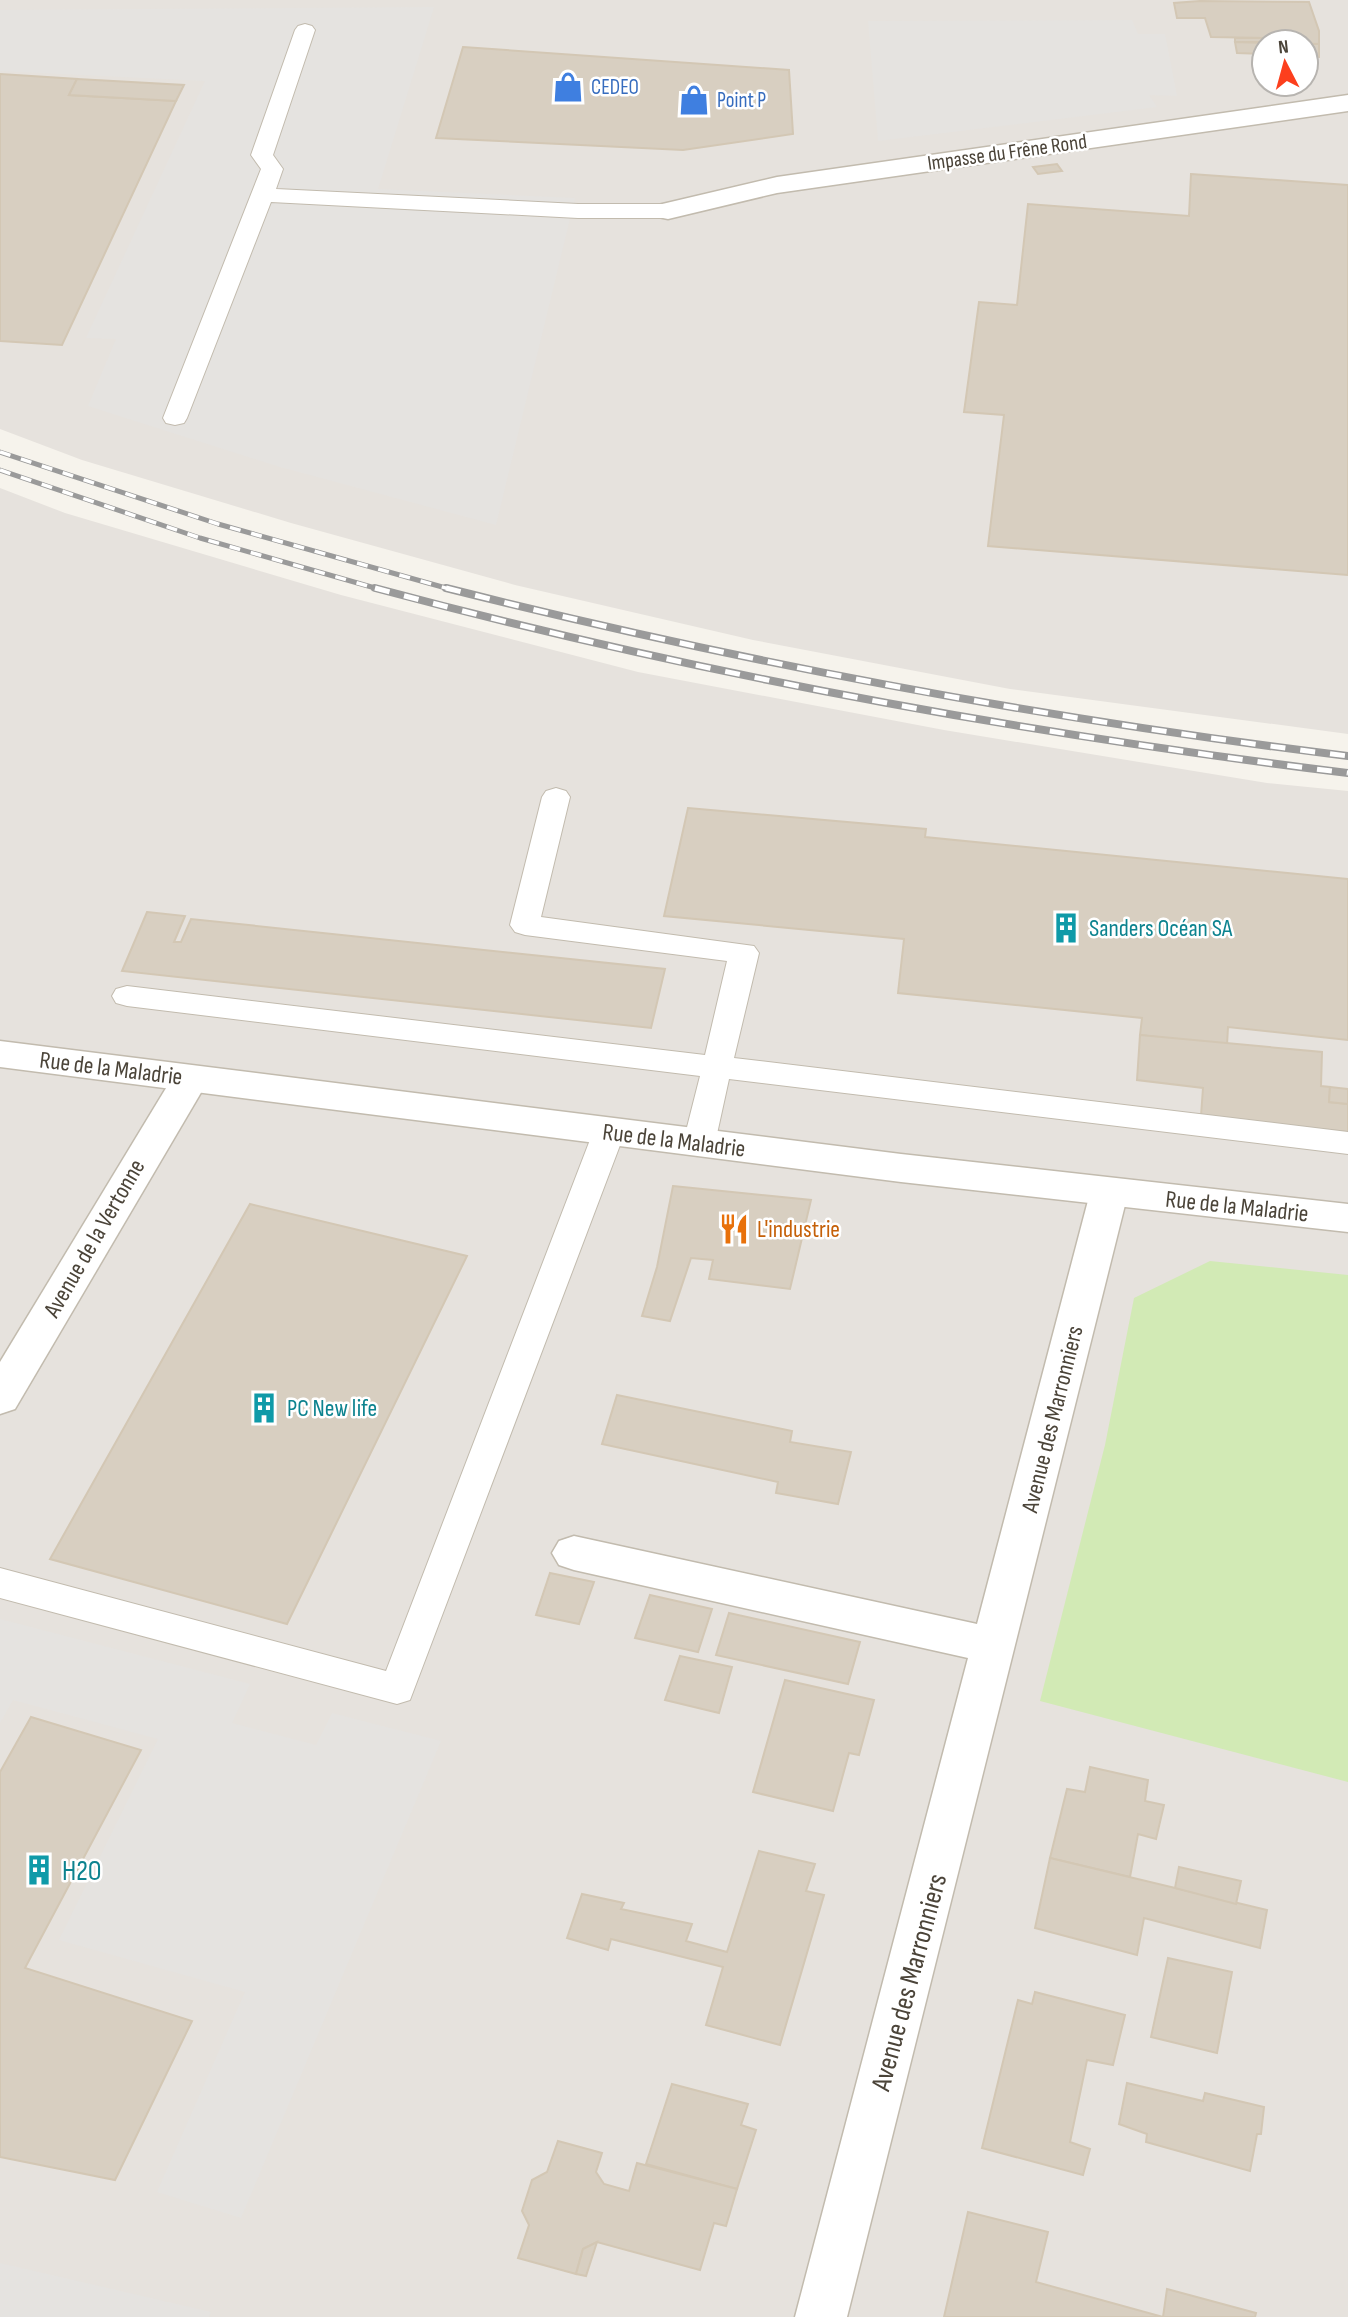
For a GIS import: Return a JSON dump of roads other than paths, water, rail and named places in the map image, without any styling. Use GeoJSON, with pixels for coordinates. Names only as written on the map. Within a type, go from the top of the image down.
{"type":"FeatureCollection","features":[{"type":"Feature","properties":{"kind":"street","name":"Impasse du Frêne Rond"},"geometry":{"type":"LineString","coordinates":[[668,211],[777,185],[1348,103]]}},
{"type":"Feature","properties":{"kind":"street","name":"Rue de la Maladrie"},"geometry":{"type":"LineString","coordinates":[[0,1054],[1109,1193],[1348,1218]]}},
{"type":"Feature","properties":{"kind":"street","name":"Avenue de la Vertonne"},"geometry":{"type":"LineString","coordinates":[[0,1398],[190,1079]]}},
{"type":"Feature","properties":{"kind":"street","name":"Avenue des Marronniers"},"geometry":{"type":"LineString","coordinates":[[821,2317],[1109,1193]]}},
{"type":"Feature","properties":{"kind":"street"},"geometry":{"type":"LineString","coordinates":[[574,1553],[995,1646]]}},
{"type":"Feature","properties":{"kind":"lane"},"geometry":{"type":"LineString","coordinates":[[175,418],[272,169],[262,155],[305,30]]}},
{"type":"Feature","properties":{"kind":"lane"},"geometry":{"type":"LineString","coordinates":[[263,195],[578,211],[668,211]]}},
{"type":"Feature","properties":{"kind":"lane"},"geometry":{"type":"LineString","coordinates":[[556,797],[525,926],[744,953],[699,1143]]}},
{"type":"Feature","properties":{"kind":"lane"},"geometry":{"type":"LineString","coordinates":[[127,996],[1348,1143]]}},
{"type":"Feature","properties":{"kind":"lane"},"geometry":{"type":"LineString","coordinates":[[0,1583],[397,1689],[609,1132]]}},
{"type":"Feature","properties":{"kind":"railway"},"geometry":{"type":"LineString","coordinates":[[0,452],[218,524],[453,590]]}},
{"type":"Feature","properties":{"kind":"railway"},"geometry":{"type":"LineString","coordinates":[[0,470],[200,538],[375,588]]}},
{"type":"Feature","properties":{"kind":"railway"},"geometry":{"type":"LineString","coordinates":[[375,588],[616,648],[859,698],[1103,739],[1348,773]]}},
{"type":"Feature","properties":{"kind":"railway"},"geometry":{"type":"LineString","coordinates":[[375,588],[382,590]]}},
{"type":"Feature","properties":{"kind":"railway"},"geometry":{"type":"LineString","coordinates":[[446,588],[670,641],[895,686],[1121,725],[1348,756]]}},
{"type":"Feature","properties":{"kind":"place","name":"CEDEO"},"geometry":{"type":"Point","coordinates":[568,87]}},
{"type":"Feature","properties":{"kind":"place","name":"Point P"},"geometry":{"type":"Point","coordinates":[694,100]}},
{"type":"Feature","properties":{"kind":"place","name":"Sanders Océan SA"},"geometry":{"type":"Point","coordinates":[1066,928]}},
{"type":"Feature","properties":{"kind":"place","name":"L'industrie"},"geometry":{"type":"Point","coordinates":[734,1229]}},
{"type":"Feature","properties":{"kind":"place","name":"PC New life"},"geometry":{"type":"Point","coordinates":[264,1408]}},
{"type":"Feature","properties":{"kind":"place","name":"H2O"},"geometry":{"type":"Point","coordinates":[39,1870]}}]}
